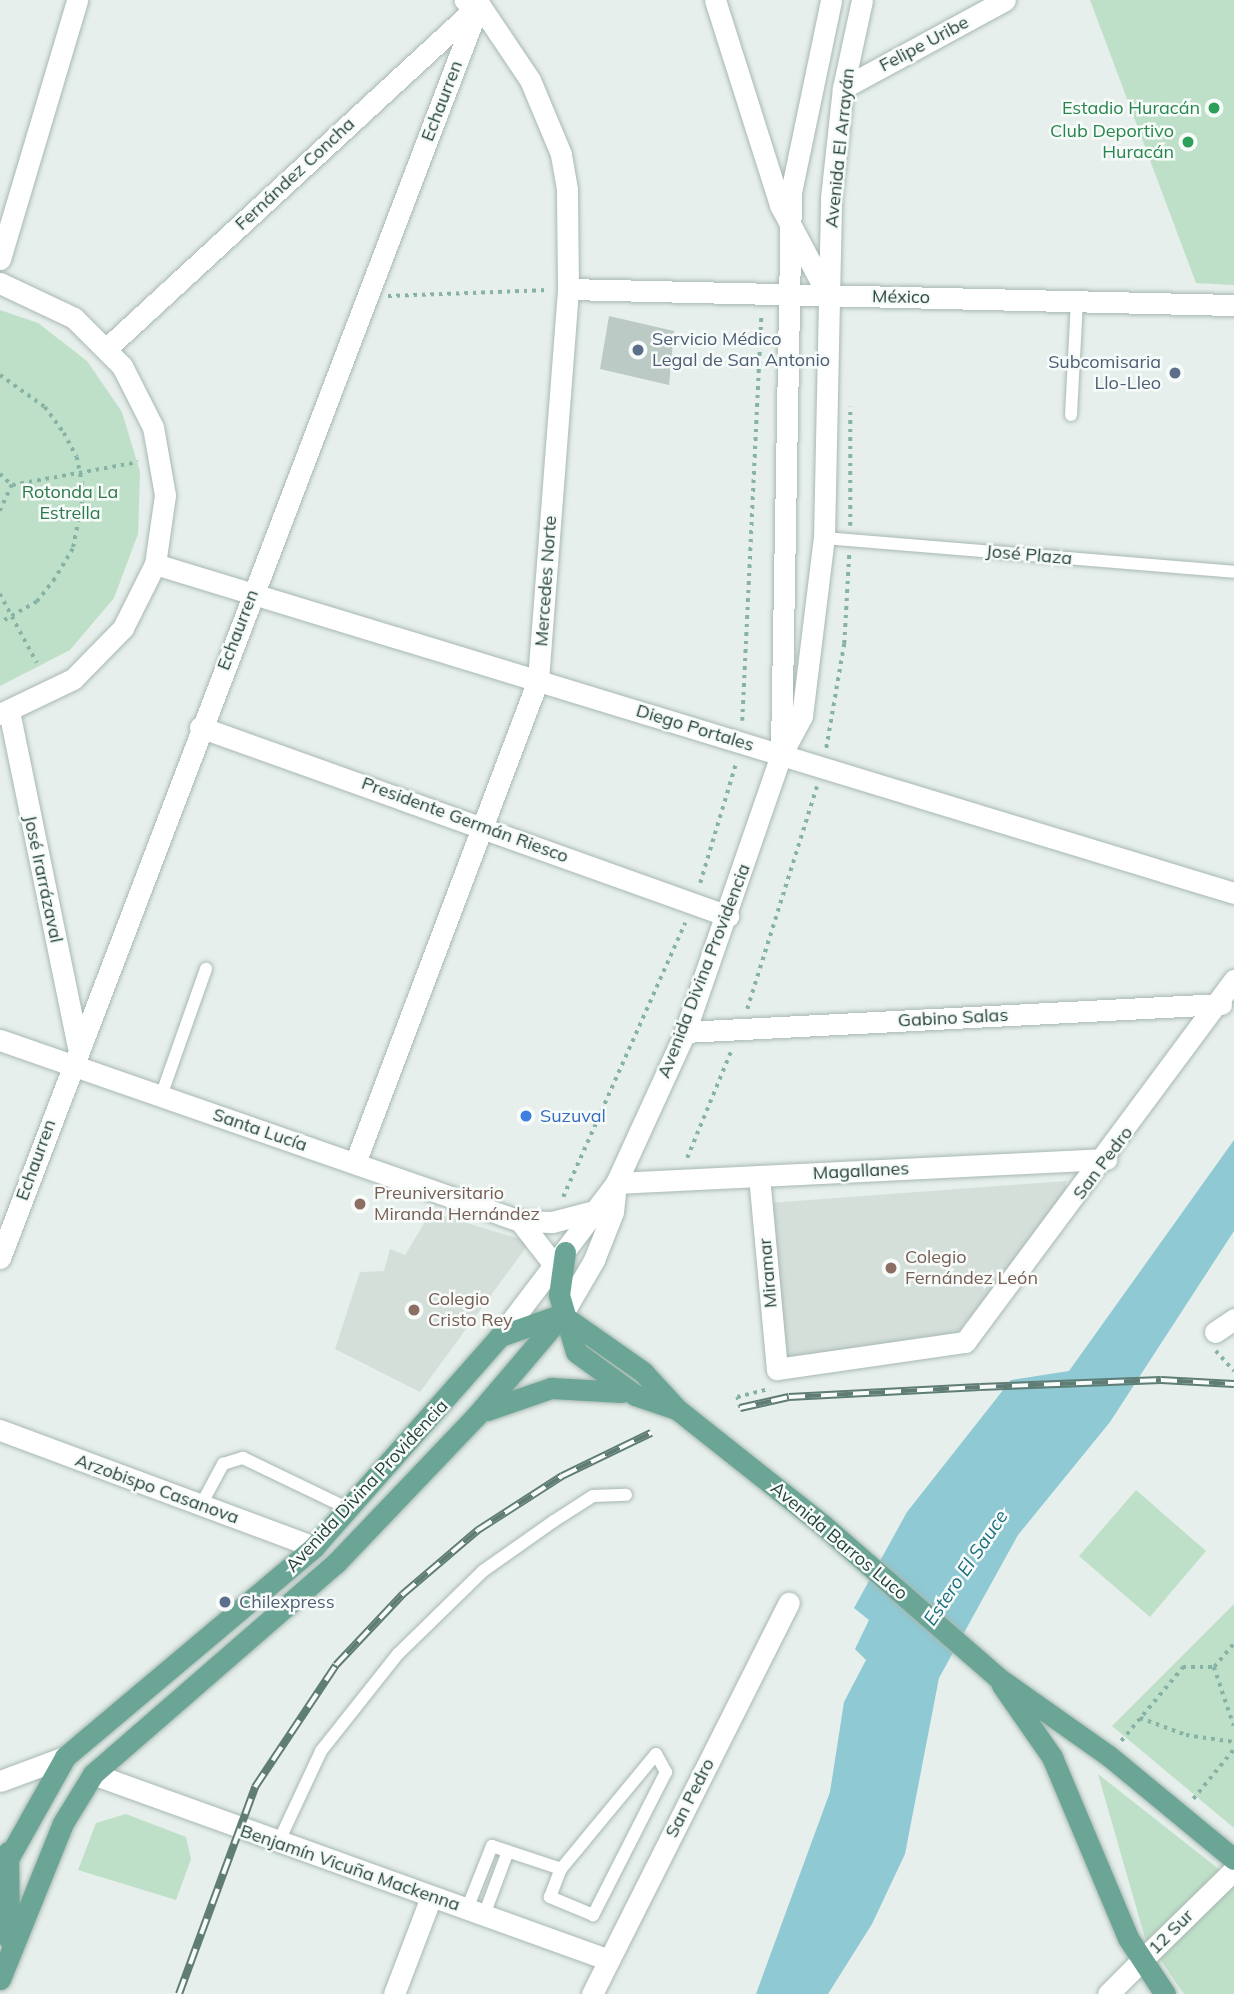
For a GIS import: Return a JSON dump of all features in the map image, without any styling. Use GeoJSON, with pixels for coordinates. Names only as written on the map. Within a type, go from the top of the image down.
{"type":"FeatureCollection","features":[{"type":"Feature","properties":{"kind":"main road"},"geometry":{"type":"LineString","coordinates":[[500,1336],[562,1315],[560,1259]]}},
{"type":"Feature","properties":{"kind":"main road","name":"Avenida Barros Luco"},"geometry":{"type":"LineString","coordinates":[[562,1315],[576,1352],[635,1395],[678,1410]]}},
{"type":"Feature","properties":{"kind":"main road","name":"Avenida Barros Luco"},"geometry":{"type":"LineString","coordinates":[[562,1315],[643,1372],[678,1410],[823,1525],[997,1677],[1109,1756],[1234,1859]]}},
{"type":"Feature","properties":{"kind":"main road","name":"Avenida Divina Providencia"},"geometry":{"type":"LineString","coordinates":[[3,1972],[63,1822],[93,1774],[336,1563],[476,1416],[562,1315]]}},
{"type":"Feature","properties":{"kind":"main road","name":"Avenida Divina Providencia"},"geometry":{"type":"LineString","coordinates":[[65,1757],[314,1547],[500,1336]]}},
{"type":"Feature","properties":{"kind":"main road"},"geometry":{"type":"LineString","coordinates":[[476,1416],[551,1388],[593,1387],[635,1395]]}},
{"type":"Feature","properties":{"kind":"main road","name":"Avenida Barros Luco"},"geometry":{"type":"LineString","coordinates":[[997,1677],[1052,1757],[1141,1961],[1165,1994]]}},
{"type":"Feature","properties":{"kind":"main road"},"geometry":{"type":"LineString","coordinates":[[0,1874],[4,1846],[65,1757]]}},
{"type":"Feature","properties":{"kind":"main road"},"geometry":{"type":"LineString","coordinates":[[3,1972],[13,1885],[4,1846]]}},
{"type":"Feature","properties":{"kind":"street"},"geometry":{"type":"LineString","coordinates":[[0,259],[77,0]]}},
{"type":"Feature","properties":{"kind":"street"},"geometry":{"type":"LineString","coordinates":[[715,0],[789,227],[829,297]]}},
{"type":"Feature","properties":{"kind":"street","name":"Avenida El Arrayán"},"geometry":{"type":"LineString","coordinates":[[792,297],[789,227],[801,123],[831,0]]}},
{"type":"Feature","properties":{"kind":"street","name":"Avenida El Arrayán"},"geometry":{"type":"LineString","coordinates":[[829,297],[843,88],[862,0]]}},
{"type":"Feature","properties":{"kind":"street","name":"Felipe Uribe"},"geometry":{"type":"LineString","coordinates":[[843,88],[1005,0]]}},
{"type":"Feature","properties":{"kind":"street","name":"Mercedes Norte"},"geometry":{"type":"LineString","coordinates":[[355,1163],[485,826],[538,680],[568,289],[561,154],[530,80],[476,1]]}},
{"type":"Feature","properties":{"kind":"street","name":"Echaurren"},"geometry":{"type":"LineString","coordinates":[[0,1258],[74,1056],[366,297],[476,1]]}},
{"type":"Feature","properties":{"kind":"street","name":"Fernández Concha"},"geometry":{"type":"LineString","coordinates":[[107,348],[476,1]]}},
{"type":"Feature","properties":{"kind":"street"},"geometry":{"type":"LineString","coordinates":[[0,283],[56,306],[107,348],[145,405],[162,460],[164,518],[155,564],[123,628],[91,664],[53,692],[4,713]]}},
{"type":"Feature","properties":{"kind":"street","name":"México"},"geometry":{"type":"LineString","coordinates":[[568,289],[792,297],[1077,299],[1234,305]]}},
{"type":"Feature","properties":{"kind":"street","name":"Avenida Divina Providencia"},"geometry":{"type":"LineString","coordinates":[[781,755],[792,297]]}},
{"type":"Feature","properties":{"kind":"street","name":"Avenida Divina Providencia"},"geometry":{"type":"LineString","coordinates":[[500,1336],[616,1183],[685,1032],[728,916],[781,755],[802,716],[811,680],[824,538],[829,297]]}},
{"type":"Feature","properties":{"kind":"street","name":"Diego Portales"},"geometry":{"type":"LineString","coordinates":[[155,564],[1234,893]]}},
{"type":"Feature","properties":{"kind":"street","name":"José Irarrázaval"},"geometry":{"type":"LineString","coordinates":[[4,713],[74,1056]]}},
{"type":"Feature","properties":{"kind":"street","name":"Presidente Germán Riesco"},"geometry":{"type":"LineString","coordinates":[[200,727],[485,826],[728,916]]}},
{"type":"Feature","properties":{"kind":"street","name":"San Pedro"},"geometry":{"type":"LineString","coordinates":[[784,1370],[965,1342],[1107,1159],[1221,1004],[1234,980]]}},
{"type":"Feature","properties":{"kind":"street","name":"Gabino Salas"},"geometry":{"type":"LineString","coordinates":[[685,1032],[1221,1004]]}},
{"type":"Feature","properties":{"kind":"street","name":"Santa Lucía"},"geometry":{"type":"LineString","coordinates":[[0,1040],[74,1056],[160,1096],[520,1221],[569,1220],[594,1211]]}},
{"type":"Feature","properties":{"kind":"street","name":"Magallanes"},"geometry":{"type":"LineString","coordinates":[[616,1183],[1107,1159]]}},
{"type":"Feature","properties":{"kind":"street","name":"Miramar"},"geometry":{"type":"LineString","coordinates":[[759,1176],[784,1370]]}},
{"type":"Feature","properties":{"kind":"street","name":"Avenida Divina Providencia"},"geometry":{"type":"LineString","coordinates":[[562,1315],[594,1260],[613,1212],[616,1183]]}},
{"type":"Feature","properties":{"kind":"street"},"geometry":{"type":"LineString","coordinates":[[520,1221],[560,1259]]}},
{"type":"Feature","properties":{"kind":"street"},"geometry":{"type":"LineString","coordinates":[[1215,1332],[1234,1319]]}},
{"type":"Feature","properties":{"kind":"street","name":"Arzobispo Casanova"},"geometry":{"type":"LineString","coordinates":[[0,1430],[314,1547]]}},
{"type":"Feature","properties":{"kind":"street","name":"San Pedro"},"geometry":{"type":"LineString","coordinates":[[592,1994],[789,1603]]}},
{"type":"Feature","properties":{"kind":"street","name":"Avenida Divina Providencia"},"geometry":{"type":"LineString","coordinates":[[0,1781],[65,1757]]}},
{"type":"Feature","properties":{"kind":"street","name":"Benjamín Vicuña Mackenna"},"geometry":{"type":"LineString","coordinates":[[93,1774],[278,1843],[609,1960]]}},
{"type":"Feature","properties":{"kind":"street","name":"12 Sur"},"geometry":{"type":"LineString","coordinates":[[1108,1994],[1234,1870]]}},
{"type":"Feature","properties":{"kind":"street"},"geometry":{"type":"LineString","coordinates":[[394,1994],[431,1897]]}},
{"type":"Feature","properties":{"kind":"lane"},"geometry":{"type":"LineString","coordinates":[[1071,415],[1077,299]]}},
{"type":"Feature","properties":{"kind":"lane","name":"José Plaza"},"geometry":{"type":"LineString","coordinates":[[824,538],[1234,572]]}},
{"type":"Feature","properties":{"kind":"lane"},"geometry":{"type":"LineString","coordinates":[[160,1096],[206,969]]}},
{"type":"Feature","properties":{"kind":"lane"},"geometry":{"type":"LineString","coordinates":[[201,1505],[223,1464],[243,1458],[349,1509]]}},
{"type":"Feature","properties":{"kind":"lane"},"geometry":{"type":"LineString","coordinates":[[278,1843],[321,1751],[398,1654],[483,1571],[554,1521],[593,1496],[626,1495]]}},
{"type":"Feature","properties":{"kind":"lane"},"geometry":{"type":"LineString","coordinates":[[656,1754],[666,1772],[593,1914],[550,1897],[561,1869],[612,1806],[656,1754]]}},
{"type":"Feature","properties":{"kind":"lane"},"geometry":{"type":"LineString","coordinates":[[475,1912],[508,1851],[561,1869]]}},
{"type":"Feature","properties":{"kind":"path"},"geometry":{"type":"LineString","coordinates":[[366,297],[568,289]]}},
{"type":"Feature","properties":{"kind":"path"},"geometry":{"type":"LineString","coordinates":[[569,1220],[563,1196],[626,1067],[693,903],[741,742],[762,296]]}},
{"type":"Feature","properties":{"kind":"path"},"geometry":{"type":"LineString","coordinates":[[0,375],[45,407],[82,472],[73,549],[37,602],[0,623]]}},
{"type":"Feature","properties":{"kind":"path"},"geometry":{"type":"LineString","coordinates":[[12,485],[162,460]]}},
{"type":"Feature","properties":{"kind":"path"},"geometry":{"type":"LineString","coordinates":[[0,474],[12,485]]}},
{"type":"Feature","properties":{"kind":"path"},"geometry":{"type":"LineString","coordinates":[[0,511],[12,485]]}},
{"type":"Feature","properties":{"kind":"path"},"geometry":{"type":"LineString","coordinates":[[0,594],[37,663]]}},
{"type":"Feature","properties":{"kind":"path"},"geometry":{"type":"LineString","coordinates":[[740,1408],[737,1396],[789,1385],[784,1370]]}},
{"type":"Feature","properties":{"kind":"path"},"geometry":{"type":"LineString","coordinates":[[1214,1667],[1234,1643]]}},
{"type":"Feature","properties":{"kind":"path"},"geometry":{"type":"LineString","coordinates":[[1109,1756],[1183,1667],[1214,1667]]}},
{"type":"Feature","properties":{"kind":"path"},"geometry":{"type":"LineString","coordinates":[[1214,1667],[1234,1726]]}},
{"type":"Feature","properties":{"kind":"path"},"geometry":{"type":"LineString","coordinates":[[1140,1718],[1186,1735],[1234,1742]]}},
{"type":"Feature","properties":{"kind":"path"},"geometry":{"type":"LineString","coordinates":[[1180,1815],[1234,1749]]}},
{"type":"Feature","properties":{"kind":"shaded area","name":"Colegio Fernández León"},"geometry":{"type":"Polygon","coordinates":[[[1066,1181],[1067,1199],[957,1333],[777,1369],[769,1203],[1066,1181]]]}},
{"type":"Feature","properties":{"kind":"shaded area","name":"Colegio Cristo Rey"},"geometry":{"type":"Polygon","coordinates":[[[431,1212],[530,1242],[420,1392],[335,1349],[360,1272],[384,1271],[390,1249],[405,1255],[431,1212]]]}},
{"type":"Feature","properties":{"kind":"green space","name":"Club Deportivo Huracán"},"geometry":{"type":"Polygon","coordinates":[[[1090,0],[1234,0],[1234,285],[1196,283],[1090,0]]]}},
{"type":"Feature","properties":{"kind":"green space","name":"Rotonda La Estrella"},"geometry":{"type":"Polygon","coordinates":[[[0,310],[38,323],[87,361],[122,412],[140,472],[138,534],[114,598],[70,650],[0,686],[0,310]]]}},
{"type":"Feature","properties":{"kind":"green space"},"geometry":{"type":"Polygon","coordinates":[[[1136,1490],[1206,1551],[1150,1617],[1079,1556],[1136,1490]]]}},
{"type":"Feature","properties":{"kind":"green space"},"geometry":{"type":"Polygon","coordinates":[[[1234,1604],[1234,1828],[1112,1726],[1234,1604]]]}},
{"type":"Feature","properties":{"kind":"green space"},"geometry":{"type":"Polygon","coordinates":[[[1098,1774],[1234,1881],[1234,1994],[1184,1994],[1145,1938],[1098,1774]]]}},
{"type":"Feature","properties":{"kind":"green space"},"geometry":{"type":"Polygon","coordinates":[[[126,1814],[186,1837],[191,1859],[176,1900],[78,1870],[96,1823],[126,1814]]]}},
{"type":"Feature","properties":{"kind":"water","name":"Estero El Sauce"},"geometry":{"type":"Polygon","coordinates":[[[1234,1140],[1234,1231],[1110,1422],[1018,1535],[939,1678],[905,1854],[872,1924],[828,1994],[756,1994],[830,1792],[844,1702],[866,1660],[855,1649],[869,1620],[854,1608],[907,1512],[1011,1380],[1069,1371],[1234,1140]]]}},
{"type":"Feature","properties":{"kind":"building","name":"Servicio Médico Legal de San Antonio"},"geometry":{"type":"Polygon","coordinates":[[[609,316],[674,331],[669,385],[600,369],[609,316]]]}},
{"type":"Feature","properties":{"kind":"railway"},"geometry":{"type":"LineString","coordinates":[[740,1408],[789,1397],[980,1387],[1161,1380],[1234,1384]]}},
{"type":"Feature","properties":{"kind":"railway"},"geometry":{"type":"LineString","coordinates":[[179,1994],[255,1787],[336,1665],[403,1594],[478,1530],[562,1476],[651,1433]]}},
{"type":"Feature","properties":{"kind":"place","name":"Estadio Huracán"},"geometry":{"type":"Point","coordinates":[1214,108]}},
{"type":"Feature","properties":{"kind":"place","name":"Club Deportivo Huracán"},"geometry":{"type":"Point","coordinates":[1188,142]}},
{"type":"Feature","properties":{"kind":"place","name":"Servicio Médico Legal de San Antonio"},"geometry":{"type":"Point","coordinates":[638,350]}},
{"type":"Feature","properties":{"kind":"place","name":"Subcomisaria Llo-Lleo"},"geometry":{"type":"Point","coordinates":[1175,373]}},
{"type":"Feature","properties":{"kind":"place","name":"Suzuval"},"geometry":{"type":"Point","coordinates":[526,1116]}},
{"type":"Feature","properties":{"kind":"place","name":"Preuniversitario Miranda Hernández"},"geometry":{"type":"Point","coordinates":[360,1204]}},
{"type":"Feature","properties":{"kind":"place","name":"Colegio Fernández León"},"geometry":{"type":"Point","coordinates":[891,1268]}},
{"type":"Feature","properties":{"kind":"place","name":"Colegio Cristo Rey"},"geometry":{"type":"Point","coordinates":[414,1310]}},
{"type":"Feature","properties":{"kind":"place","name":"Chilexpress"},"geometry":{"type":"Point","coordinates":[225,1602]}}]}
